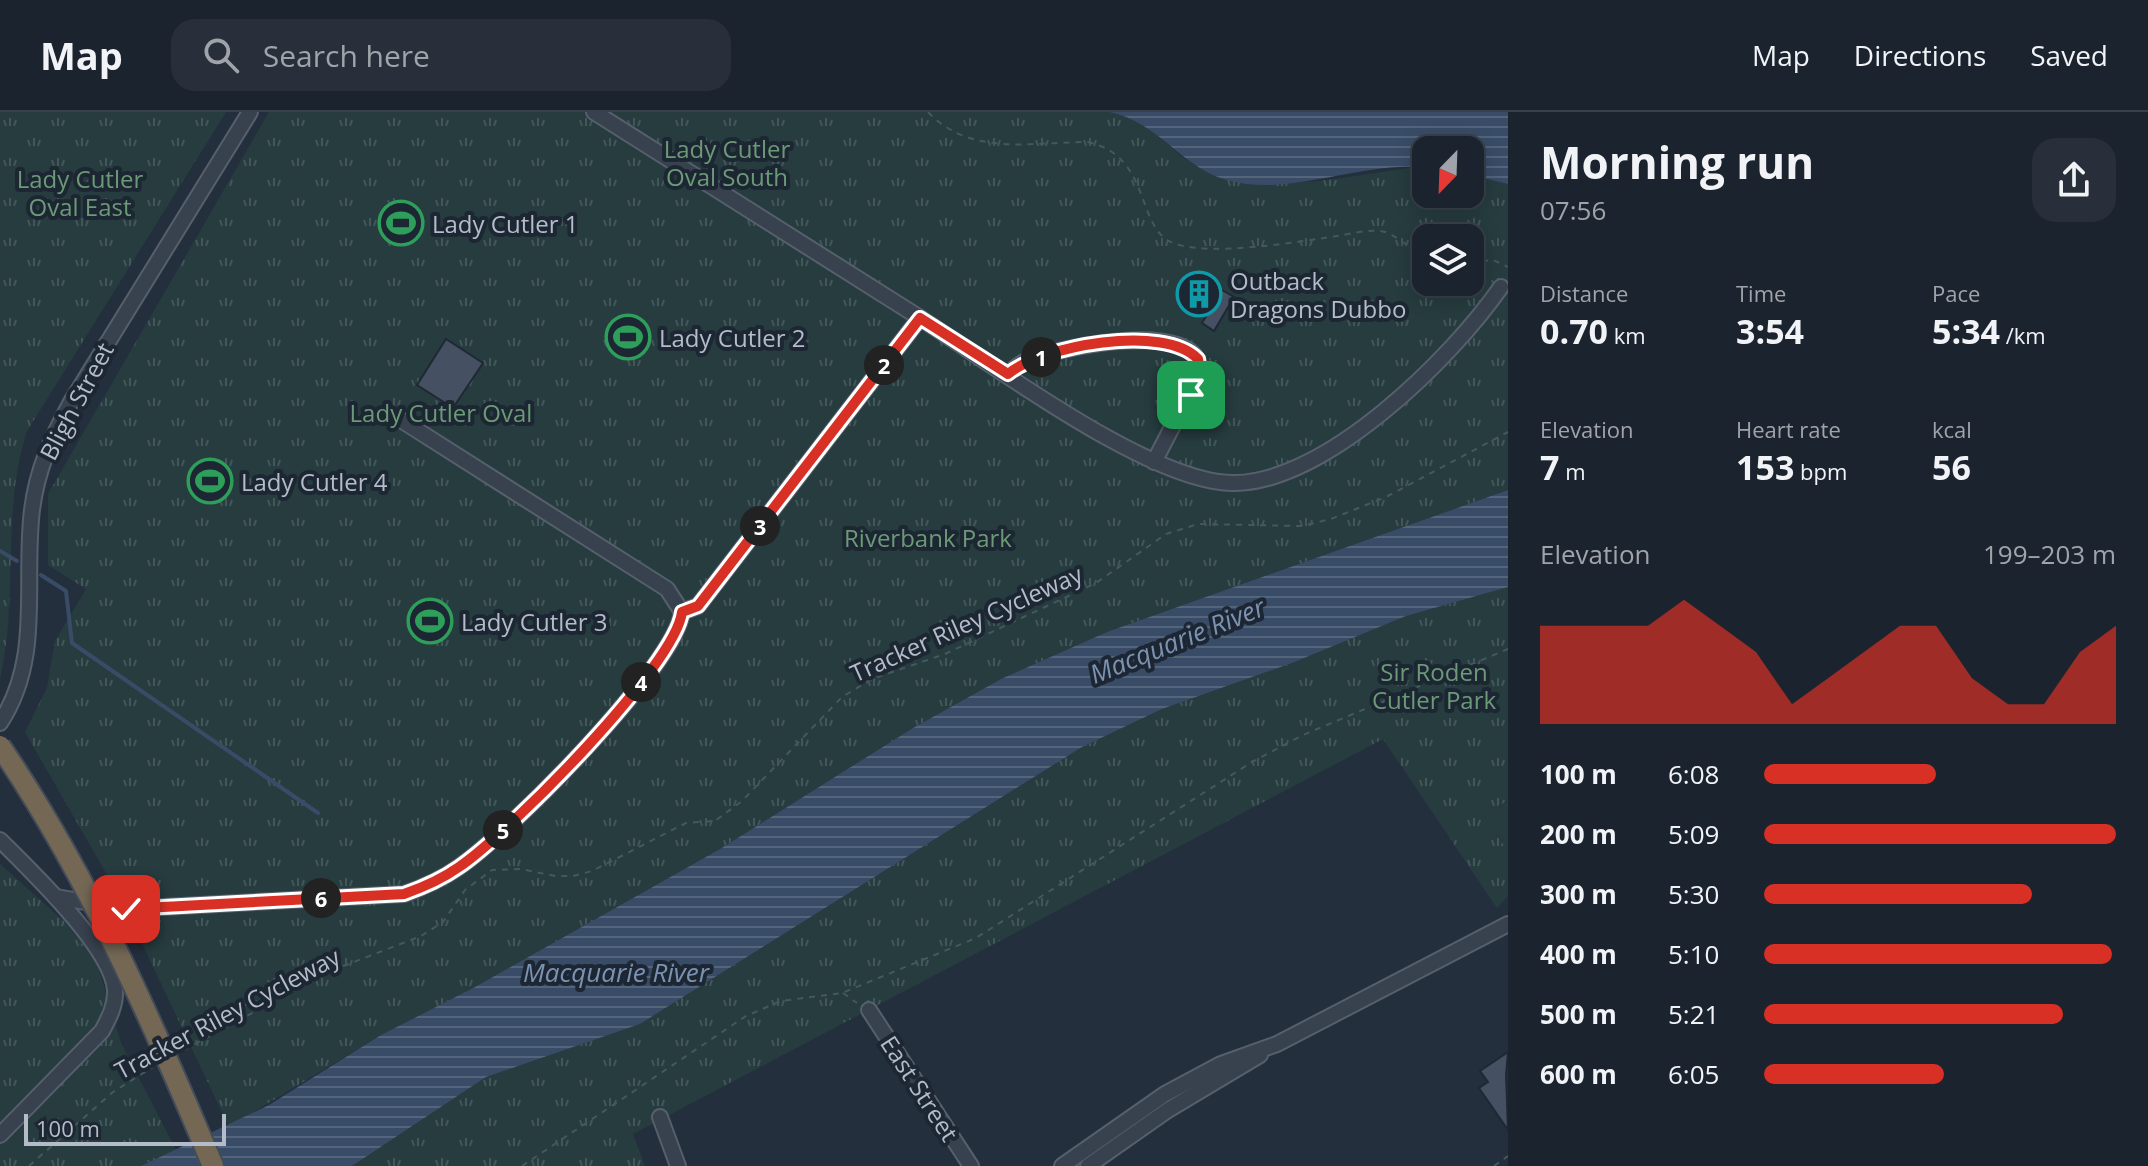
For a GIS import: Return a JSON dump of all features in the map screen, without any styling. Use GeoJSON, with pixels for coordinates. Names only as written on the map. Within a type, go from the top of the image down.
{"type":"FeatureCollection","features":[{"type":"Feature","properties":{"kind":"highway"},"geometry":{"type":"LineString","coordinates":[[0,746],[96,907],[150,1017],[213,1166]]}},
{"type":"Feature","properties":{"kind":"street","name":"Bligh Street"},"geometry":{"type":"LineString","coordinates":[[0,723],[13,702],[26,663],[32,510],[45,451],[103,350],[250,112]]}},
{"type":"Feature","properties":{"kind":"street"},"geometry":{"type":"LineString","coordinates":[[594,112],[1008,374],[1154,462],[1188,477],[1223,483],[1260,482],[1301,468],[1354,435],[1386,407],[1472,329],[1501,287]]}},
{"type":"Feature","properties":{"kind":"street"},"geometry":{"type":"LineString","coordinates":[[682,612],[698,606],[920,318]]}},
{"type":"Feature","properties":{"kind":"street"},"geometry":{"type":"LineString","coordinates":[[1008,374],[1031,359],[1125,340],[1164,341],[1193,354],[1200,365],[1200,373],[1154,462]]}},
{"type":"Feature","properties":{"kind":"street"},"geometry":{"type":"LineString","coordinates":[[56,897],[126,909],[404,894],[431,884],[492,841],[552,783],[614,715],[675,638],[682,612],[667,589],[401,420]]}},
{"type":"Feature","properties":{"kind":"street"},"geometry":{"type":"LineString","coordinates":[[0,840],[56,897],[92,944],[112,977],[115,991],[112,1012],[102,1031],[0,1135]]}},
{"type":"Feature","properties":{"kind":"street"},"geometry":{"type":"LineString","coordinates":[[1088,1166],[1168,1110],[1224,1080],[1277,1044],[1508,924]]}},
{"type":"Feature","properties":{"kind":"street","name":"East Street"},"geometry":{"type":"LineString","coordinates":[[869,1010],[971,1166]]}},
{"type":"Feature","properties":{"kind":"street"},"geometry":{"type":"LineString","coordinates":[[1062,1166],[1165,1094],[1221,1064],[1277,1044]]}},
{"type":"Feature","properties":{"kind":"street"},"geometry":{"type":"LineString","coordinates":[[660,1117],[678,1166]]}},
{"type":"Feature","properties":{"kind":"path"},"geometry":{"type":"LineString","coordinates":[[928,112],[954,134],[980,143],[1087,142],[1105,145],[1118,154],[1129,168],[1159,232],[1173,243],[1261,247],[1384,232],[1412,249]]}},
{"type":"Feature","properties":{"kind":"path"},"geometry":{"type":"LineString","coordinates":[[1484,261],[1493,260],[1508,267]]}},
{"type":"Feature","properties":{"kind":"path","name":"Tracker Riley Cycleway"},"geometry":{"type":"LineString","coordinates":[[179,1053],[328,972],[421,936],[443,922],[465,890],[492,870],[521,869],[555,876],[573,876],[592,871],[686,823],[715,821],[742,801],[842,697],[872,679],[945,654],[1096,583],[1166,534],[1198,524],[1302,526],[1331,519],[1386,497],[1508,432]]}},
{"type":"Feature","properties":{"kind":"path"},"geometry":{"type":"LineString","coordinates":[[522,1166],[746,1016],[781,1001],[842,993],[976,938],[1252,762],[1303,735],[1508,649]]}},
{"type":"Feature","properties":{"kind":"path"},"geometry":{"type":"LineString","coordinates":[[842,993],[869,1010]]}},
{"type":"Feature","properties":{"kind":"path","name":"Tracker Riley Cycleway"},"geometry":{"type":"LineString","coordinates":[[29,1166],[113,1092],[152,1068]]}},
{"type":"Feature","properties":{"kind":"path"},"geometry":{"type":"LineString","coordinates":[[1494,1166],[1508,1156]]}},
{"type":"Feature","properties":{"kind":"green space","name":"Lady Cutler Oval East"},"geometry":{"type":"Polygon","coordinates":[[[0,112],[226,112],[27,431],[14,492],[9,617],[0,679],[0,112]]]}},
{"type":"Feature","properties":{"kind":"green space"},"geometry":{"type":"Polygon","coordinates":[[[269,112],[1109,112],[1138,122],[1189,162],[1225,178],[1251,182],[1308,182],[1412,168],[1412,208],[1484,208],[1484,178],[1508,184],[1508,490],[1107,632],[1001,679],[913,728],[720,849],[475,987],[381,1035],[229,1127],[121,899],[25,732],[47,688],[55,641],[86,589],[48,565],[48,494],[269,112]]]}},
{"type":"Feature","properties":{"kind":"green space","name":"Sir Roden Cutler Park"},"geometry":{"type":"Polygon","coordinates":[[[1508,587],[1508,801],[1482,813],[1508,851],[1508,896],[1497,908],[1383,739],[633,1134],[645,1166],[352,1166],[486,1077],[640,1024],[1082,747],[1162,709],[1292,663],[1406,616],[1508,587]]]}},
{"type":"Feature","properties":{"kind":"green space"},"geometry":{"type":"Polygon","coordinates":[[[1508,801],[1508,851],[1482,813],[1508,801]]]}},
{"type":"Feature","properties":{"kind":"green space"},"geometry":{"type":"Polygon","coordinates":[[[0,864],[65,922],[97,963],[121,1043],[176,1150],[141,1166],[0,1166],[0,864]]]}},
{"type":"Feature","properties":{"kind":"water"},"geometry":{"type":"Polygon","coordinates":[[[1109,112],[1508,112],[1508,184],[1484,178],[1484,136],[1412,136],[1412,167],[1378,169],[1278,185],[1230,181],[1198,167],[1143,125],[1109,112]]]}},
{"type":"Feature","properties":{"kind":"water","name":"Macquarie River"},"geometry":{"type":"Polygon","coordinates":[[[1508,490],[1508,587],[1406,616],[1292,663],[1162,709],[1082,747],[640,1024],[486,1077],[352,1166],[141,1166],[269,1105],[381,1035],[475,987],[720,849],[913,728],[1001,679],[1107,632],[1508,490]]]}},
{"type":"Feature","properties":{"kind":"building","name":"Outback Dragons Dubbo"},"geometry":{"type":"Polygon","coordinates":[[[1201,280],[1211,286],[1198,308],[1187,302],[1201,280]]]}},
{"type":"Feature","properties":{"kind":"building"},"geometry":{"type":"Polygon","coordinates":[[[1222,290],[1234,297],[1214,331],[1202,323],[1222,290]]]}},
{"type":"Feature","properties":{"kind":"building"},"geometry":{"type":"Polygon","coordinates":[[[446,339],[483,363],[453,408],[417,385],[446,339]]]}},
{"type":"Feature","properties":{"kind":"building"},"geometry":{"type":"Polygon","coordinates":[[[1508,1052],[1508,1130],[1479,1088],[1488,1082],[1480,1071],[1508,1052]]]}},
{"type":"Feature","properties":{"kind":"waterway"},"geometry":{"type":"LineString","coordinates":[[0,551],[17,561]]}},
{"type":"Feature","properties":{"kind":"waterway"},"geometry":{"type":"LineString","coordinates":[[41,575],[66,591],[72,643],[318,813]]}},
{"type":"Feature","properties":{"kind":"place","name":"Lady Cutler 1"},"geometry":{"type":"Point","coordinates":[401,223]}},
{"type":"Feature","properties":{"kind":"place","name":"Outback Dragons Dubbo"},"geometry":{"type":"Point","coordinates":[1199,294]}},
{"type":"Feature","properties":{"kind":"place","name":"Lady Cutler 2"},"geometry":{"type":"Point","coordinates":[628,337]}},
{"type":"Feature","properties":{"kind":"place","name":"Lady Cutler 4"},"geometry":{"type":"Point","coordinates":[210,481]}},
{"type":"Feature","properties":{"kind":"place","name":"Lady Cutler 3"},"geometry":{"type":"Point","coordinates":[430,621]}},
{"type":"Feature","properties":{"kind":"route"},"geometry":{"type":"LineString","coordinates":[[126,909],[404,894],[431,884],[460,866],[492,841],[552,783],[614,715],[675,638],[681,626],[682,612],[698,606],[920,318],[1008,374],[1031,359],[1125,340],[1164,341],[1181,347],[1198,359],[1200,373],[1191,395]]}},
{"type":"Feature","properties":{"kind":"park label","name":"Lady Cutler Oval South"},"geometry":{"type":"Point","coordinates":[727,162]}},
{"type":"Feature","properties":{"kind":"park label","name":"Lady Cutler Oval"},"geometry":{"type":"Point","coordinates":[441,412]}},
{"type":"Feature","properties":{"kind":"park label","name":"Riverbank Park"},"geometry":{"type":"Point","coordinates":[928,537]}}]}
